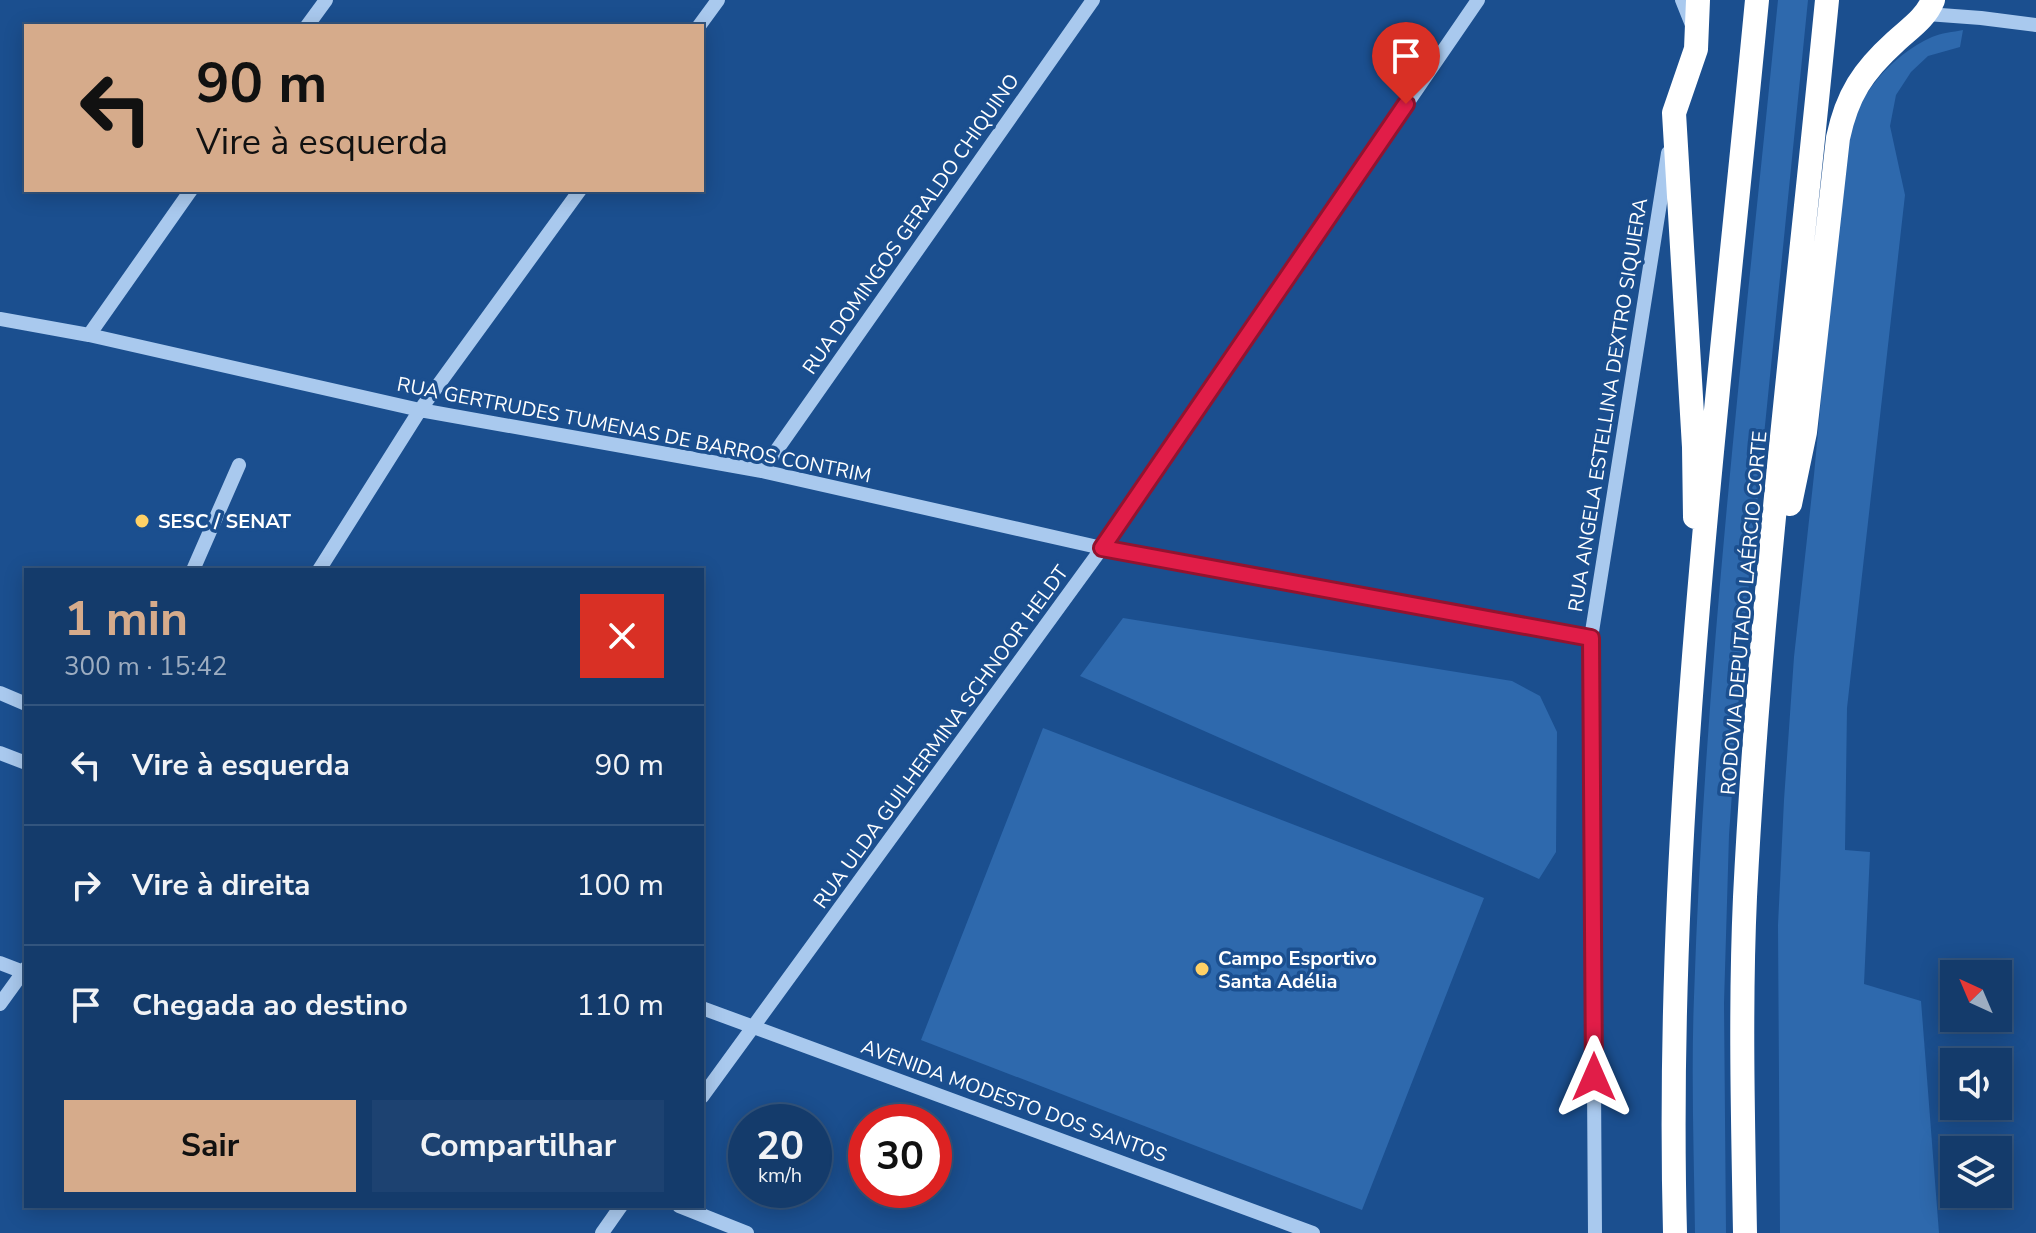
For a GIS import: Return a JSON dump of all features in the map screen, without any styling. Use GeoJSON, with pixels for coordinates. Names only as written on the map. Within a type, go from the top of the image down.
{"type":"FeatureCollection","features":[{"type":"Feature","properties":{"kind":"highway"},"geometry":{"type":"LineString","coordinates":[[1697,627],[1694,447],[1674,113],[1696,49],[1698,0]]}},
{"type":"Feature","properties":{"kind":"highway"},"geometry":{"type":"LineString","coordinates":[[1675,1233],[1672,1119],[1677,917],[1697,627],[1757,0]]}},
{"type":"Feature","properties":{"kind":"highway","name":"RODOVIA DEPUTADO LAÉRCIO CORTE"},"geometry":{"type":"LineString","coordinates":[[1745,1233],[1742,1066],[1745,900],[1765,616],[1827,0]]}},
{"type":"Feature","properties":{"kind":"highway"},"geometry":{"type":"LineString","coordinates":[[1765,616],[1805,432],[1838,138],[1844,109],[1859,79],[1930,7]]}},
{"type":"Feature","properties":{"kind":"street"},"geometry":{"type":"LineString","coordinates":[[308,24],[326,0]]}},
{"type":"Feature","properties":{"kind":"street"},"geometry":{"type":"LineString","coordinates":[[700,24],[718,0]]}},
{"type":"Feature","properties":{"kind":"street","name":"RUA DOMINGOS GERALDO CHIQUINO"},"geometry":{"type":"LineString","coordinates":[[762,471],[1093,0]]}},
{"type":"Feature","properties":{"kind":"street","name":"RUA ULDA GUILHERMINA SCHNOOR HELDT"},"geometry":{"type":"LineString","coordinates":[[704,1094],[1102,548],[1478,0]]}},
{"type":"Feature","properties":{"kind":"street"},"geometry":{"type":"LineString","coordinates":[[1682,0],[1690,18],[1696,49]]}},
{"type":"Feature","properties":{"kind":"street"},"geometry":{"type":"LineString","coordinates":[[1930,7],[2036,25]]}},
{"type":"Feature","properties":{"kind":"street","name":"RUA ANGELA ESTELLINA DEXTRO SIQUIERA"},"geometry":{"type":"LineString","coordinates":[[1595,1233],[1591,638],[1674,113]]}},
{"type":"Feature","properties":{"kind":"street"},"geometry":{"type":"LineString","coordinates":[[89,335],[190,192]]}},
{"type":"Feature","properties":{"kind":"street"},"geometry":{"type":"LineString","coordinates":[[320,568],[420,410],[579,192]]}},
{"type":"Feature","properties":{"kind":"street","name":"RUA GERTRUDES TUMENAS DE BARROS CONTRIM"},"geometry":{"type":"LineString","coordinates":[[0,319],[89,335],[420,410],[762,471],[1102,548],[1591,638]]}},
{"type":"Feature","properties":{"kind":"street"},"geometry":{"type":"LineString","coordinates":[[194,568],[239,465]]}},
{"type":"Feature","properties":{"kind":"street"},"geometry":{"type":"LineString","coordinates":[[0,693],[24,703]]}},
{"type":"Feature","properties":{"kind":"street"},"geometry":{"type":"LineString","coordinates":[[0,753],[24,762]]}},
{"type":"Feature","properties":{"kind":"street"},"geometry":{"type":"LineString","coordinates":[[0,963],[24,971]]}},
{"type":"Feature","properties":{"kind":"street"},"geometry":{"type":"LineString","coordinates":[[0,1004],[24,972]]}},
{"type":"Feature","properties":{"kind":"street","name":"AVENIDA MODESTO DOS SANTOS"},"geometry":{"type":"LineString","coordinates":[[704,1009],[1313,1233]]}},
{"type":"Feature","properties":{"kind":"street"},"geometry":{"type":"LineString","coordinates":[[602,1233],[620,1208]]}},
{"type":"Feature","properties":{"kind":"street"},"geometry":{"type":"LineString","coordinates":[[684,1208],[747,1233]]}},
{"type":"Feature","properties":{"kind":"shaded area"},"geometry":{"type":"Polygon","coordinates":[[[1778,0],[1808,0],[1742,653],[1729,835],[1724,1003],[1726,1233],[1695,1233],[1693,1026],[1707,747],[1728,498],[1778,0]]]}},
{"type":"Feature","properties":{"kind":"shaded area"},"geometry":{"type":"Polygon","coordinates":[[[1963,30],[1960,47],[1928,56],[1911,72],[1896,95],[1890,126],[1905,195],[1847,708],[1845,850],[1870,852],[1864,984],[1921,1001],[1939,1233],[1780,1233],[1778,925],[1784,800],[1794,657],[1845,138],[1868,92],[1890,66],[1932,37],[1963,30]]]}},
{"type":"Feature","properties":{"kind":"shaded area"},"geometry":{"type":"Polygon","coordinates":[[[1123,618],[1512,681],[1540,696],[1557,732],[1556,852],[1539,879],[1080,676],[1123,618]]]}},
{"type":"Feature","properties":{"kind":"shaded area","name":"Campo Esportivo Santa Adélia"},"geometry":{"type":"Polygon","coordinates":[[[1043,728],[1484,898],[1362,1210],[921,1040],[1043,728]]]}},
{"type":"Feature","properties":{"kind":"place","name":"SESC / SENAT"},"geometry":{"type":"Point","coordinates":[142,521]}},
{"type":"Feature","properties":{"kind":"place","name":"Campo Esportivo Santa Adélia"},"geometry":{"type":"Point","coordinates":[1202,969]}},
{"type":"Feature","properties":{"kind":"route"},"geometry":{"type":"LineString","coordinates":[[1406,104],[1102,548],[1591,638],[1594,1077]]}}]}
